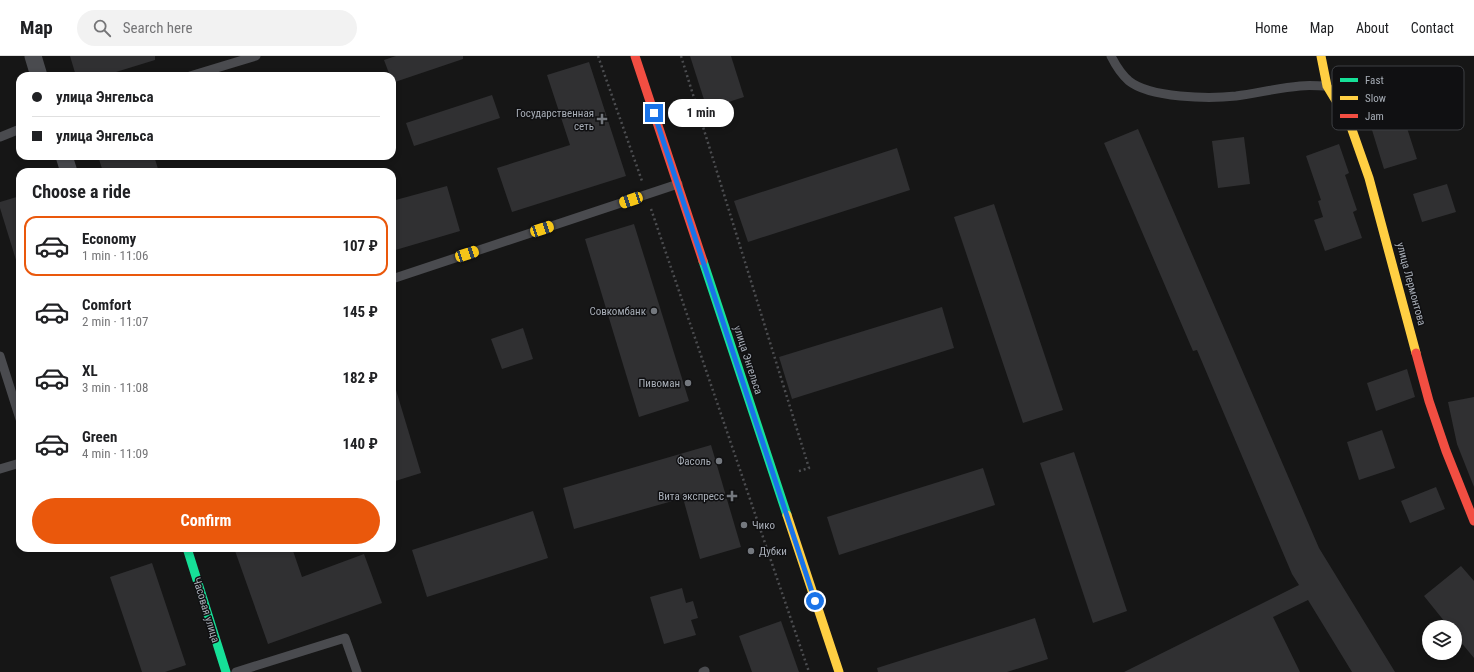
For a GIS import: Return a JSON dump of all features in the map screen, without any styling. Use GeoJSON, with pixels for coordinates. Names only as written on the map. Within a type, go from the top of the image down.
{"type":"FeatureCollection","features":[{"type":"Feature","properties":{"kind":"main road","name":"улица Энгельса"},"geometry":{"type":"LineString","coordinates":[[635,56],[839,672]]}},
{"type":"Feature","properties":{"kind":"main road","name":"улица Лермонтова"},"geometry":{"type":"LineString","coordinates":[[1321,56],[1327,86],[1332,94]]}},
{"type":"Feature","properties":{"kind":"main road","name":"улица Лермонтова"},"geometry":{"type":"LineString","coordinates":[[1352,130],[1369,178],[1429,400],[1446,451],[1474,521]]}},
{"type":"Feature","properties":{"kind":"main road","name":"Часовая улица"},"geometry":{"type":"LineString","coordinates":[[188,552],[226,672]]}},
{"type":"Feature","properties":{"kind":"street"},"geometry":{"type":"LineString","coordinates":[[34,56],[38,72]]}},
{"type":"Feature","properties":{"kind":"lane"},"geometry":{"type":"LineString","coordinates":[[203,72],[256,56]]}},
{"type":"Feature","properties":{"kind":"lane"},"geometry":{"type":"LineString","coordinates":[[1111,56],[1129,81],[1152,92],[1179,96],[1236,96],[1301,86],[1327,86]]}},
{"type":"Feature","properties":{"kind":"lane"},"geometry":{"type":"LineString","coordinates":[[0,137],[16,131]]}},
{"type":"Feature","properties":{"kind":"lane"},"geometry":{"type":"LineString","coordinates":[[396,278],[678,184]]}},
{"type":"Feature","properties":{"kind":"lane"},"geometry":{"type":"LineString","coordinates":[[0,356],[16,406]]}},
{"type":"Feature","properties":{"kind":"lane"},"geometry":{"type":"LineString","coordinates":[[0,469],[16,464]]}},
{"type":"Feature","properties":{"kind":"lane"},"geometry":{"type":"LineString","coordinates":[[236,672],[345,638],[357,672]]}},
{"type":"Feature","properties":{"kind":"path"},"geometry":{"type":"LineString","coordinates":[[598,56],[809,672]]}},
{"type":"Feature","properties":{"kind":"path"},"geometry":{"type":"LineString","coordinates":[[681,56],[809,468],[745,484]]}},
{"type":"Feature","properties":{"kind":"building"},"geometry":{"type":"Polygon","coordinates":[[[70,56],[155,56],[155,60],[116,72],[75,72],[70,56]]]}},
{"type":"Feature","properties":{"kind":"building"},"geometry":{"type":"Polygon","coordinates":[[[396,56],[463,56],[463,59],[396,82],[396,72],[388,72],[384,60],[396,56]]]}},
{"type":"Feature","properties":{"kind":"building"},"geometry":{"type":"Polygon","coordinates":[[[690,56],[731,56],[744,97],[707,109],[690,56]]]}},
{"type":"Feature","properties":{"kind":"building"},"geometry":{"type":"Polygon","coordinates":[[[589,62],[626,176],[512,212],[497,168],[570,145],[547,75],[589,62]]]}},
{"type":"Feature","properties":{"kind":"building"},"geometry":{"type":"Polygon","coordinates":[[[492,95],[500,118],[414,146],[406,123],[492,95]]]}},
{"type":"Feature","properties":{"kind":"building"},"geometry":{"type":"Polygon","coordinates":[[[1138,129],[1319,548],[1395,672],[1352,672],[1308,600],[1273,617],[1300,672],[1124,672],[1299,585],[1292,574],[1197,350],[1193,351],[1104,143],[1138,129]]]}},
{"type":"Feature","properties":{"kind":"building"},"geometry":{"type":"Polygon","coordinates":[[[1372,130],[1408,130],[1417,159],[1384,169],[1372,130]]]}},
{"type":"Feature","properties":{"kind":"building"},"geometry":{"type":"Polygon","coordinates":[[[1244,137],[1250,184],[1218,188],[1212,141],[1244,137]]]}},
{"type":"Feature","properties":{"kind":"building"},"geometry":{"type":"Polygon","coordinates":[[[1339,144],[1349,173],[1345,175],[1357,210],[1353,212],[1362,238],[1325,251],[1314,220],[1323,217],[1318,201],[1321,200],[1306,156],[1339,144]]]}},
{"type":"Feature","properties":{"kind":"building"},"geometry":{"type":"Polygon","coordinates":[[[897,148],[910,190],[748,242],[734,201],[897,148]]]}},
{"type":"Feature","properties":{"kind":"building"},"geometry":{"type":"Polygon","coordinates":[[[99,160],[155,160],[158,168],[102,168],[99,160]]]}},
{"type":"Feature","properties":{"kind":"building"},"geometry":{"type":"Polygon","coordinates":[[[1447,184],[1456,212],[1422,222],[1413,194],[1447,184]]]}},
{"type":"Feature","properties":{"kind":"building"},"geometry":{"type":"Polygon","coordinates":[[[447,186],[460,231],[396,250],[396,200],[447,186]]]}},
{"type":"Feature","properties":{"kind":"building"},"geometry":{"type":"Polygon","coordinates":[[[16,197],[16,260],[0,208],[0,202],[16,197]]]}},
{"type":"Feature","properties":{"kind":"building"},"geometry":{"type":"Polygon","coordinates":[[[994,204],[1063,410],[1023,423],[954,217],[994,204]]]}},
{"type":"Feature","properties":{"kind":"building"},"geometry":{"type":"Polygon","coordinates":[[[634,224],[689,401],[639,417],[585,239],[634,224]]]}},
{"type":"Feature","properties":{"kind":"building"},"geometry":{"type":"Polygon","coordinates":[[[942,307],[954,348],[792,399],[779,357],[942,307]]]}},
{"type":"Feature","properties":{"kind":"building"},"geometry":{"type":"Polygon","coordinates":[[[523,328],[533,359],[502,369],[491,339],[523,328]]]}},
{"type":"Feature","properties":{"kind":"building"},"geometry":{"type":"Polygon","coordinates":[[[1407,369],[1415,397],[1376,411],[1367,383],[1407,369]]]}},
{"type":"Feature","properties":{"kind":"building"},"geometry":{"type":"Polygon","coordinates":[[[396,390],[421,473],[396,481],[396,390]]]}},
{"type":"Feature","properties":{"kind":"building"},"geometry":{"type":"Polygon","coordinates":[[[1474,397],[1474,487],[1457,444],[1448,402],[1474,397]]]}},
{"type":"Feature","properties":{"kind":"building"},"geometry":{"type":"Polygon","coordinates":[[[1382,430],[1395,468],[1359,480],[1347,442],[1382,430]]]}},
{"type":"Feature","properties":{"kind":"building"},"geometry":{"type":"Polygon","coordinates":[[[711,445],[741,547],[700,559],[683,498],[574,529],[563,488],[711,445]]]}},
{"type":"Feature","properties":{"kind":"building"},"geometry":{"type":"Polygon","coordinates":[[[1074,452],[1127,611],[1093,623],[1040,463],[1074,452]]]}},
{"type":"Feature","properties":{"kind":"building"},"geometry":{"type":"Polygon","coordinates":[[[983,468],[995,505],[839,555],[827,517],[983,468]]]}},
{"type":"Feature","properties":{"kind":"building"},"geometry":{"type":"Polygon","coordinates":[[[1436,487],[1445,509],[1410,523],[1401,501],[1436,487]]]}},
{"type":"Feature","properties":{"kind":"building"},"geometry":{"type":"Polygon","coordinates":[[[533,511],[548,558],[427,597],[412,550],[533,511]]]}},
{"type":"Feature","properties":{"kind":"building"},"geometry":{"type":"Polygon","coordinates":[[[235,552],[293,552],[302,577],[364,554],[382,603],[268,644],[235,552]]]}},
{"type":"Feature","properties":{"kind":"building"},"geometry":{"type":"Polygon","coordinates":[[[152,563],[186,665],[165,672],[142,672],[110,577],[152,563]]]}},
{"type":"Feature","properties":{"kind":"building"},"geometry":{"type":"Polygon","coordinates":[[[1461,566],[1474,581],[1474,658],[1462,643],[1462,620],[1443,620],[1424,596],[1461,566]]]}},
{"type":"Feature","properties":{"kind":"building"},"geometry":{"type":"Polygon","coordinates":[[[682,588],[686,603],[693,601],[698,618],[691,620],[696,635],[664,644],[650,597],[682,588]]]}},
{"type":"Feature","properties":{"kind":"building"},"geometry":{"type":"Polygon","coordinates":[[[1035,618],[1048,659],[1007,672],[878,672],[877,668],[1035,618]]]}},
{"type":"Feature","properties":{"kind":"building"},"geometry":{"type":"Polygon","coordinates":[[[781,621],[799,672],[752,672],[739,636],[781,621]]]}},
{"type":"Feature","properties":{"kind":"traffic: fast"},"geometry":{"type":"LineString","coordinates":[[703,261],[787,515]]}},
{"type":"Feature","properties":{"kind":"traffic: fast"},"geometry":{"type":"LineString","coordinates":[[188,552],[226,672]]}},
{"type":"Feature","properties":{"kind":"traffic: slow"},"geometry":{"type":"LineString","coordinates":[[1321,56],[1327,86],[1332,94]]}},
{"type":"Feature","properties":{"kind":"traffic: slow"},"geometry":{"type":"LineString","coordinates":[[1352,130],[1369,178],[1416,353]]}},
{"type":"Feature","properties":{"kind":"traffic: slow"},"geometry":{"type":"LineString","coordinates":[[787,515],[839,672]]}},
{"type":"Feature","properties":{"kind":"traffic: jam"},"geometry":{"type":"LineString","coordinates":[[635,56],[703,261]]}},
{"type":"Feature","properties":{"kind":"traffic: jam"},"geometry":{"type":"LineString","coordinates":[[1416,353],[1429,401],[1446,451],[1474,521]]}},
{"type":"Feature","properties":{"kind":"place","name":"Государственная сеть"},"geometry":{"type":"Point","coordinates":[602,119]}},
{"type":"Feature","properties":{"kind":"place","name":"Совкомбанк"},"geometry":{"type":"Point","coordinates":[654,311]}},
{"type":"Feature","properties":{"kind":"place","name":"Пивоман"},"geometry":{"type":"Point","coordinates":[688,383]}},
{"type":"Feature","properties":{"kind":"place","name":"Фасоль"},"geometry":{"type":"Point","coordinates":[719,461]}},
{"type":"Feature","properties":{"kind":"place","name":"Вита экспресс"},"geometry":{"type":"Point","coordinates":[732,496]}},
{"type":"Feature","properties":{"kind":"place","name":"Чико"},"geometry":{"type":"Point","coordinates":[744,525]}},
{"type":"Feature","properties":{"kind":"place","name":"Дубки"},"geometry":{"type":"Point","coordinates":[751,551]}},
{"type":"Feature","properties":{"kind":"route"},"geometry":{"type":"LineString","coordinates":[[654,113],[815,601]]}}]}
